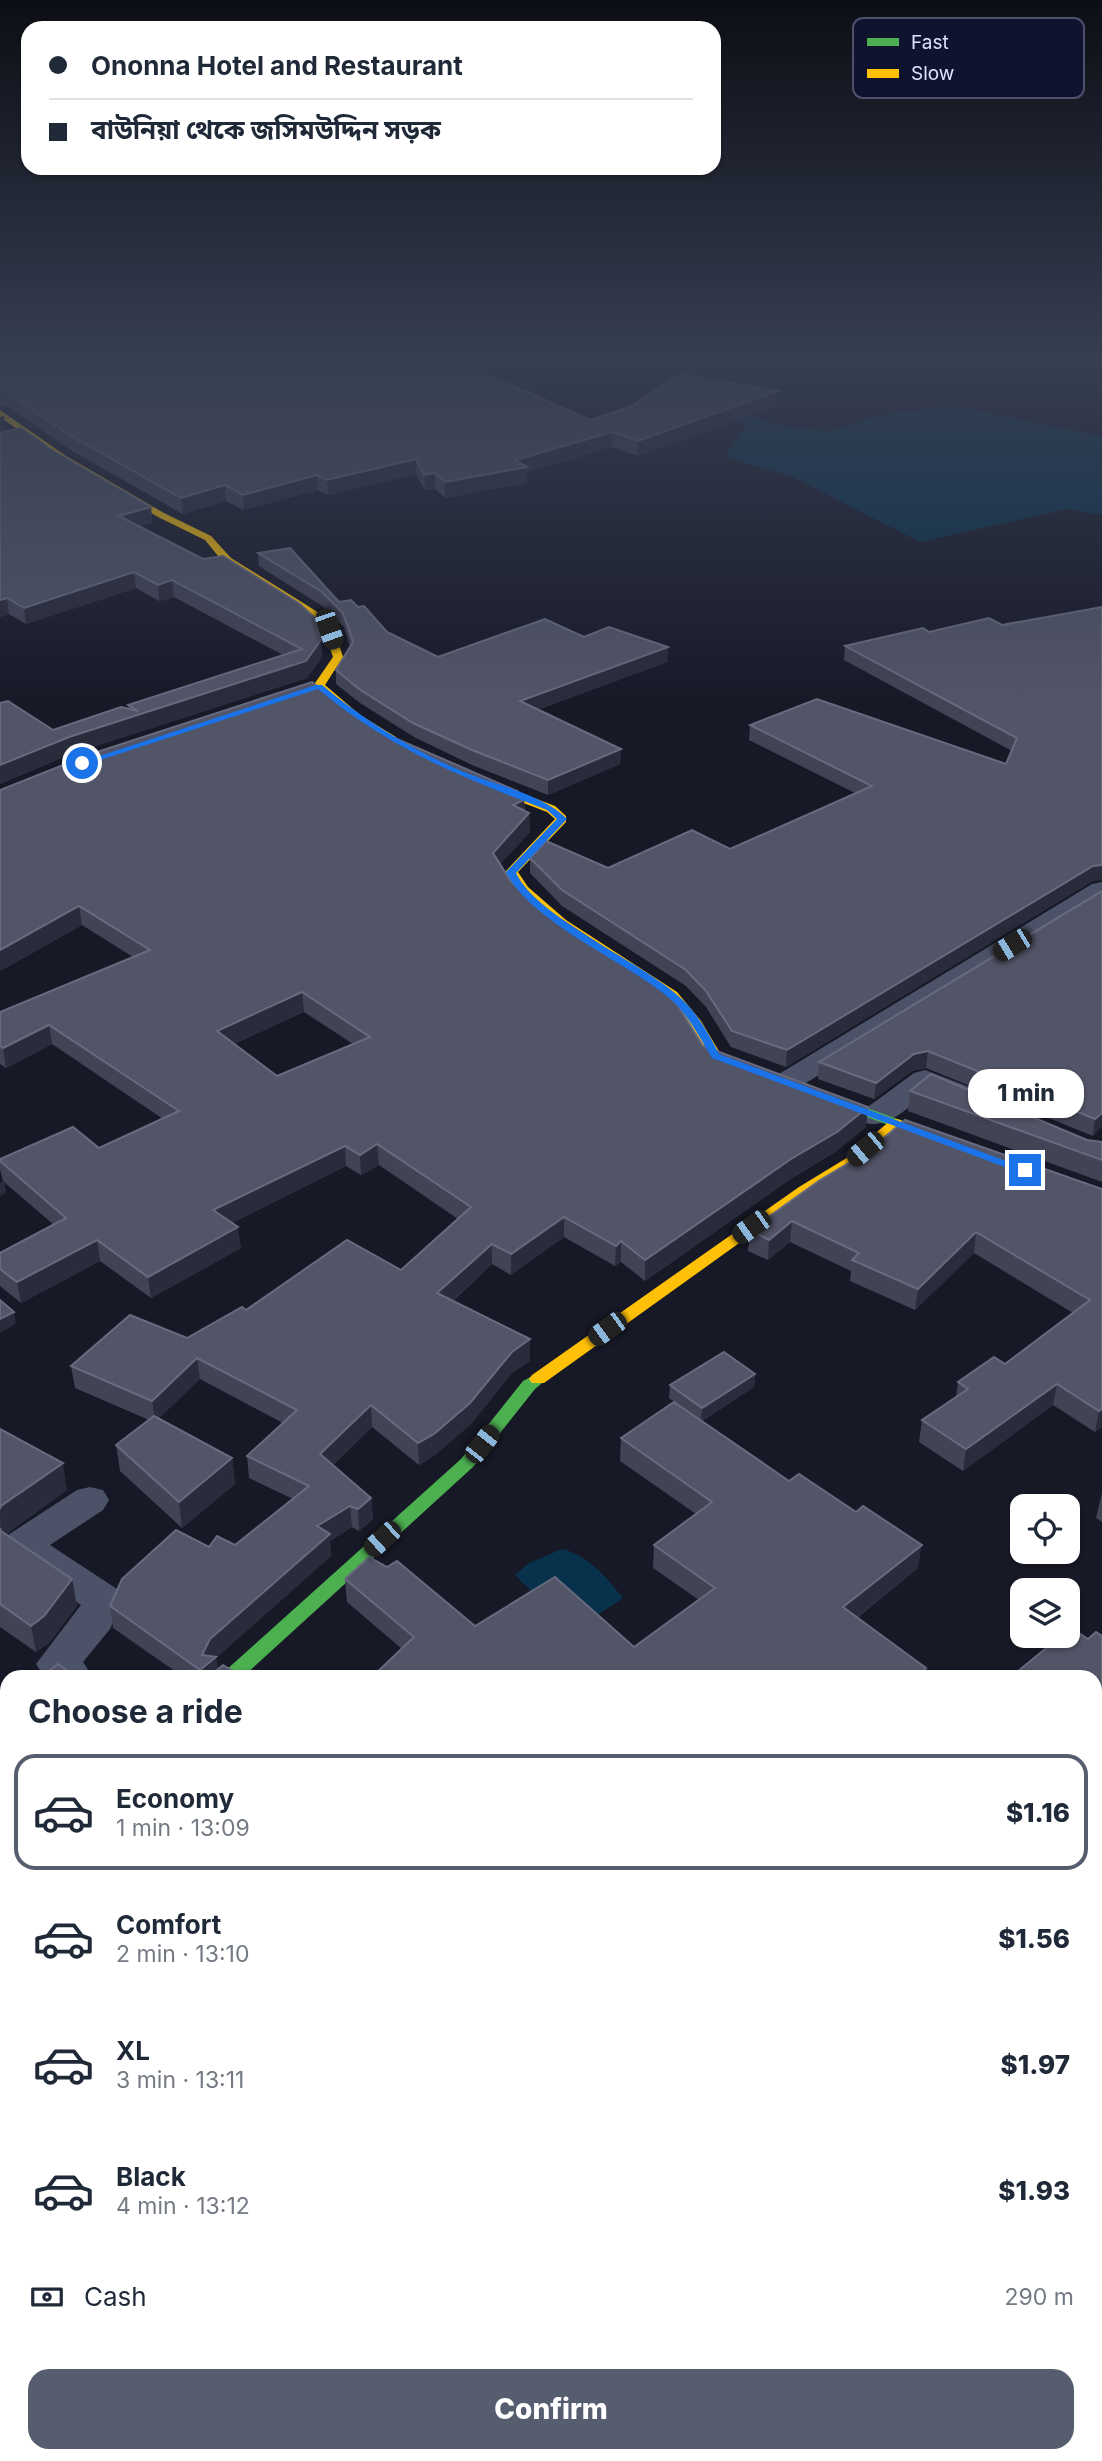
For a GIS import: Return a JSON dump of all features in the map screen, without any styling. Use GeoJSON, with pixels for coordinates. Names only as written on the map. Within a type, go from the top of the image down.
{"type":"FeatureCollection","features":[{"type":"Feature","properties":{"kind":"street"},"geometry":{"type":"LineString","coordinates":[[89,474],[208,538],[227,560],[312,613],[329,629],[338,656],[313,688],[356,718],[407,748]]}},
{"type":"Feature","properties":{"kind":"street"},"geometry":{"type":"LineString","coordinates":[[456,772],[551,808],[562,819],[511,872],[519,888],[569,927],[672,995],[700,1027],[715,1056],[960,1147]]}},
{"type":"Feature","properties":{"kind":"street"},"geometry":{"type":"LineString","coordinates":[[786,1083],[1102,890]]}},
{"type":"Feature","properties":{"kind":"street"},"geometry":{"type":"LineString","coordinates":[[239,1670],[467,1463],[529,1385],[645,1300],[850,1162],[925,1079],[998,1110]]}},
{"type":"Feature","properties":{"kind":"street"},"geometry":{"type":"LineString","coordinates":[[64,1670],[57,1664],[96,1618],[103,1598],[78,1585],[22,1545],[90,1500]]}},
{"type":"Feature","properties":{"kind":"water"},"geometry":{"type":"Polygon","coordinates":[[[782,474],[1102,474],[1102,515],[1067,509],[920,542],[782,474]]]}},
{"type":"Feature","properties":{"kind":"water"},"geometry":{"type":"Polygon","coordinates":[[[562,1549],[589,1562],[623,1598],[590,1620],[556,1596],[531,1591],[515,1575],[529,1563],[562,1549]]]}},
{"type":"Feature","properties":{"kind":"building"},"geometry":{"type":"Polygon","coordinates":[[[0,474],[93,474],[151,507],[119,516],[203,559],[223,556],[300,604],[314,617],[321,640],[306,661],[69,737],[0,765],[0,703],[8,701],[53,730],[121,707],[138,711],[128,705],[302,649],[172,580],[158,585],[134,572],[24,608],[7,598],[0,600],[0,474]]]}},
{"type":"Feature","properties":{"kind":"building"},"geometry":{"type":"Polygon","coordinates":[[[138,474],[353,474],[327,480],[317,475],[243,495],[225,485],[181,498],[138,474]]]}},
{"type":"Feature","properties":{"kind":"building"},"geometry":{"type":"Polygon","coordinates":[[[436,474],[490,474],[445,482],[436,474]]]}},
{"type":"Feature","properties":{"kind":"building"},"geometry":{"type":"Polygon","coordinates":[[[290,548],[339,602],[351,600],[358,607],[364,606],[387,632],[438,657],[545,619],[584,637],[609,627],[668,647],[520,701],[621,749],[548,780],[413,723],[359,689],[336,670],[353,642],[343,613],[322,592],[258,553],[290,548]]]}},
{"type":"Feature","properties":{"kind":"building"},"geometry":{"type":"Polygon","coordinates":[[[1102,607],[1102,865],[1093,866],[787,1050],[732,1031],[706,991],[686,970],[562,890],[530,858],[546,841],[608,868],[692,830],[730,849],[872,786],[750,725],[817,699],[1006,764],[1017,738],[845,646],[923,628],[929,632],[989,618],[1002,625],[1102,607]]]}},
{"type":"Feature","properties":{"kind":"building"},"geometry":{"type":"Polygon","coordinates":[[[312,682],[344,708],[390,736],[517,791],[512,793],[524,800],[513,805],[529,813],[493,853],[510,880],[527,897],[659,984],[679,1007],[703,1046],[868,1107],[837,1132],[791,1159],[645,1260],[621,1241],[616,1246],[564,1217],[511,1254],[492,1244],[437,1293],[530,1339],[512,1352],[470,1403],[434,1434],[418,1443],[371,1405],[320,1454],[371,1498],[358,1509],[350,1506],[317,1526],[330,1534],[210,1639],[202,1655],[216,1657],[200,1670],[110,1606],[122,1579],[176,1530],[209,1547],[217,1536],[235,1545],[309,1486],[247,1456],[297,1410],[197,1358],[152,1401],[71,1366],[130,1315],[187,1338],[242,1307],[246,1310],[347,1240],[401,1270],[471,1207],[377,1144],[360,1155],[345,1146],[213,1210],[238,1227],[148,1277],[97,1240],[17,1282],[0,1269],[0,1253],[66,1218],[0,1159],[73,1127],[99,1148],[179,1111],[49,1025],[3,1048],[0,1046],[0,1012],[150,950],[79,906],[0,950],[0,790],[91,754],[312,682]],[[302,992],[217,1031],[277,1076],[370,1037],[302,992]]]}},
{"type":"Feature","properties":{"kind":"building"},"geometry":{"type":"Polygon","coordinates":[[[1102,891],[1102,1113],[1095,1119],[928,1051],[914,1054],[876,1083],[819,1062],[1102,891]]]}},
{"type":"Feature","properties":{"kind":"building"},"geometry":{"type":"Polygon","coordinates":[[[931,1074],[1087,1140],[1102,1142],[1102,1160],[910,1091],[931,1074]]]}},
{"type":"Feature","properties":{"kind":"building"},"geometry":{"type":"Polygon","coordinates":[[[905,1120],[1102,1189],[1102,1409],[1099,1411],[1057,1384],[966,1449],[922,1420],[968,1389],[958,1382],[994,1357],[1005,1364],[1090,1300],[976,1232],[918,1289],[852,1260],[859,1253],[792,1221],[769,1240],[750,1230],[820,1180],[867,1152],[905,1120]]]}},
{"type":"Feature","properties":{"kind":"building"},"geometry":{"type":"Polygon","coordinates":[[[0,1300],[14,1312],[0,1319],[0,1300]]]}},
{"type":"Feature","properties":{"kind":"building"},"geometry":{"type":"Polygon","coordinates":[[[724,1352],[755,1374],[702,1408],[670,1385],[724,1352]]]}},
{"type":"Feature","properties":{"kind":"building"},"geometry":{"type":"Polygon","coordinates":[[[674,1402],[789,1481],[799,1474],[856,1512],[863,1506],[922,1545],[843,1607],[926,1668],[379,1670],[414,1637],[345,1579],[369,1557],[387,1567],[397,1561],[475,1626],[555,1577],[634,1647],[715,1588],[654,1545],[712,1502],[621,1438],[674,1402]]]}},
{"type":"Feature","properties":{"kind":"building"},"geometry":{"type":"Polygon","coordinates":[[[154,1416],[232,1458],[179,1502],[116,1445],[154,1416]]]}},
{"type":"Feature","properties":{"kind":"building"},"geometry":{"type":"Polygon","coordinates":[[[0,1429],[63,1463],[0,1509],[0,1429]]]}},
{"type":"Feature","properties":{"kind":"building"},"geometry":{"type":"Polygon","coordinates":[[[0,1528],[72,1579],[44,1616],[31,1626],[0,1604],[0,1528]]]}},
{"type":"Feature","properties":{"kind":"building"},"geometry":{"type":"Polygon","coordinates":[[[1096,1632],[1102,1636],[1102,1670],[1019,1670],[1046,1648],[1080,1648],[1080,1634],[1088,1639],[1096,1632]]]}},
{"type":"Feature","properties":{"kind":"building"},"geometry":{"type":"Polygon","coordinates":[[[58,1664],[66,1670],[50,1670],[58,1664]]]}},
{"type":"Feature","properties":{"kind":"building"},"geometry":{"type":"Polygon","coordinates":[[[223,1665],[231,1670],[217,1670],[223,1665]]]}},
{"type":"Feature","properties":{"kind":"traffic: fast"},"geometry":{"type":"LineString","coordinates":[[817,1094],[948,1142]]}},
{"type":"Feature","properties":{"kind":"traffic: fast"},"geometry":{"type":"LineString","coordinates":[[239,1670],[467,1463],[529,1385],[538,1379]]}},
{"type":"Feature","properties":{"kind":"traffic: slow"},"geometry":{"type":"LineString","coordinates":[[90,474],[161,515],[208,538],[227,560],[312,613],[329,629],[338,657],[319,686],[356,717],[392,739]]}},
{"type":"Feature","properties":{"kind":"traffic: slow"},"geometry":{"type":"LineString","coordinates":[[468,777],[551,809],[562,819],[511,872],[523,890],[561,923],[672,995],[696,1024],[715,1056],[757,1072]]}},
{"type":"Feature","properties":{"kind":"traffic: slow"},"geometry":{"type":"LineString","coordinates":[[538,1379],[804,1190],[850,1162],[896,1123]]}},
{"type":"Feature","properties":{"kind":"route"},"geometry":{"type":"LineString","coordinates":[[82,763],[319,686],[356,718],[407,748],[456,772],[551,808],[562,819],[511,872],[519,888],[569,927],[672,995],[700,1027],[715,1056],[1025,1170]]}}]}
